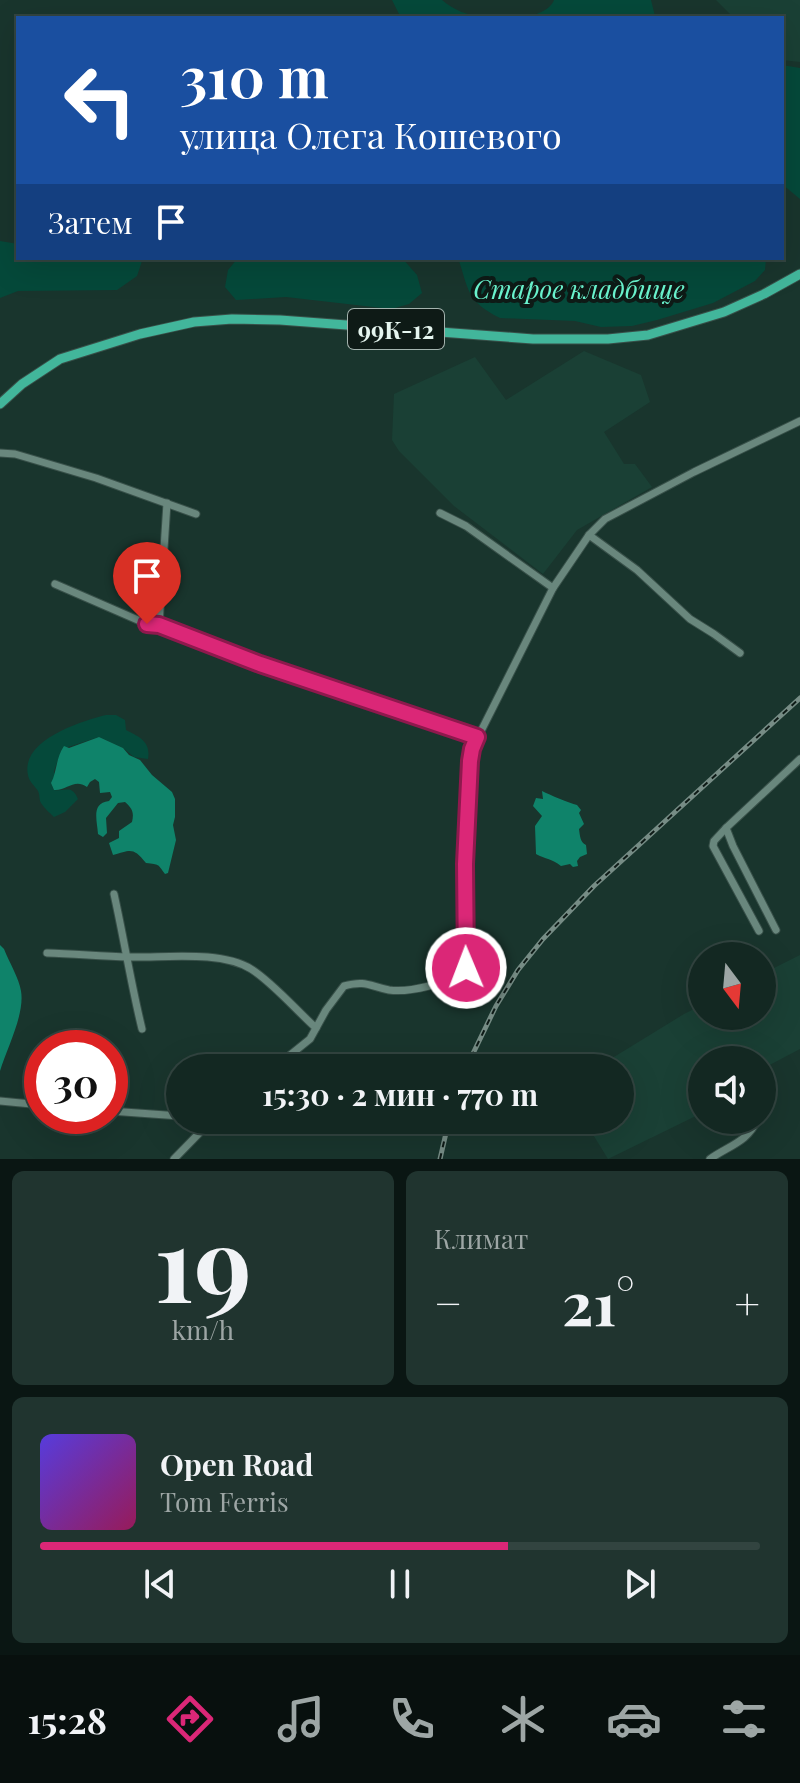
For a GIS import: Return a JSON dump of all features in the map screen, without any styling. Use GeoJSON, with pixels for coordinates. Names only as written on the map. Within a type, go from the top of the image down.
{"type":"FeatureCollection","features":[{"type":"Feature","properties":{"kind":"main road","name":"99К-12"},"geometry":{"type":"LineString","coordinates":[[0,404],[22,384],[60,359],[140,334],[194,322],[280,320],[533,339],[608,339],[648,335],[724,312],[800,274]]}},
{"type":"Feature","properties":{"kind":"street"},"geometry":{"type":"LineString","coordinates":[[291,1054],[310,1039],[344,986],[366,983],[400,991],[443,981],[465,972],[465,864],[472,749],[553,588],[580,546],[605,519],[800,421]]}},
{"type":"Feature","properties":{"kind":"street"},"geometry":{"type":"LineString","coordinates":[[0,453],[15,454],[82,474],[196,514]]}},
{"type":"Feature","properties":{"kind":"street"},"geometry":{"type":"LineString","coordinates":[[159,625],[167,503]]}},
{"type":"Feature","properties":{"kind":"street"},"geometry":{"type":"LineString","coordinates":[[440,513],[466,526],[553,588]]}},
{"type":"Feature","properties":{"kind":"street"},"geometry":{"type":"LineString","coordinates":[[589,535],[637,570],[690,619],[740,653]]}},
{"type":"Feature","properties":{"kind":"street"},"geometry":{"type":"LineString","coordinates":[[55,584],[147,624],[159,625],[260,664],[477,737]]}},
{"type":"Feature","properties":{"kind":"street"},"geometry":{"type":"LineString","coordinates":[[759,931],[713,846],[714,841],[800,759]]}},
{"type":"Feature","properties":{"kind":"street"},"geometry":{"type":"LineString","coordinates":[[726,828],[776,930]]}},
{"type":"Feature","properties":{"kind":"street"},"geometry":{"type":"LineString","coordinates":[[114,894],[142,1029]]}},
{"type":"Feature","properties":{"kind":"street"},"geometry":{"type":"LineString","coordinates":[[47,953],[206,958],[235,963],[249,968],[262,978],[316,1028]]}},
{"type":"Feature","properties":{"kind":"street"},"geometry":{"type":"LineString","coordinates":[[0,1101],[24,1103]]}},
{"type":"Feature","properties":{"kind":"street"},"geometry":{"type":"LineString","coordinates":[[128,1112],[166,1115]]}},
{"type":"Feature","properties":{"kind":"street"},"geometry":{"type":"LineString","coordinates":[[174,1159],[198,1134]]}},
{"type":"Feature","properties":{"kind":"street"},"geometry":{"type":"LineString","coordinates":[[710,1159],[750,1134]]}},
{"type":"Feature","properties":{"kind":"shaded area"},"geometry":{"type":"Polygon","coordinates":[[[716,0],[800,0],[800,62],[784,60],[784,16],[732,16],[716,0]]]}},
{"type":"Feature","properties":{"kind":"shaded area"},"geometry":{"type":"Polygon","coordinates":[[[584,351],[641,375],[650,402],[604,432],[624,464],[635,464],[652,487],[577,530],[543,574],[454,506],[399,451],[392,440],[394,394],[475,357],[506,400],[584,351]]]}},
{"type":"Feature","properties":{"kind":"shaded area"},"geometry":{"type":"Polygon","coordinates":[[[99,737],[140,760],[172,792],[175,799],[173,825],[176,840],[168,873],[165,874],[158,865],[146,863],[135,852],[113,855],[109,843],[119,838],[119,831],[132,822],[132,811],[125,802],[118,803],[106,818],[107,833],[103,837],[98,834],[97,809],[112,797],[110,792],[100,793],[99,782],[95,779],[87,787],[74,784],[54,790],[51,783],[64,746],[69,748],[99,737]]]}},
{"type":"Feature","properties":{"kind":"shaded area"},"geometry":{"type":"Polygon","coordinates":[[[542,791],[577,805],[581,810],[579,813],[584,824],[579,829],[587,854],[577,861],[578,866],[561,866],[536,854],[535,826],[542,816],[533,806],[536,798],[543,799],[542,791]]]}},
{"type":"Feature","properties":{"kind":"shaded area"},"geometry":{"type":"Polygon","coordinates":[[[0,945],[18,981],[22,1000],[0,1071],[0,945]]]}},
{"type":"Feature","properties":{"kind":"shaded area"},"geometry":{"type":"Polygon","coordinates":[[[800,955],[800,1049],[776,1062],[776,1046],[688,1046],[688,1120],[608,1159],[593,1134],[634,1134],[634,1054],[619,1054],[688,1012],[688,1030],[776,1030],[776,967],[800,955]]]}},
{"type":"Feature","properties":{"kind":"green space"},"geometry":{"type":"Polygon","coordinates":[[[392,0],[442,0],[461,12],[476,16],[400,16],[392,0]]]}},
{"type":"Feature","properties":{"kind":"green space"},"geometry":{"type":"Polygon","coordinates":[[[554,0],[651,0],[655,16],[530,16],[554,0]]]}},
{"type":"Feature","properties":{"kind":"green space"},"geometry":{"type":"Polygon","coordinates":[[[784,65],[800,68],[800,199],[784,186],[784,65]]]}},
{"type":"Feature","properties":{"kind":"green space"},"geometry":{"type":"Polygon","coordinates":[[[0,241],[16,244],[16,260],[142,260],[137,276],[117,290],[18,291],[0,298],[0,241]]]}},
{"type":"Feature","properties":{"kind":"green space"},"geometry":{"type":"Polygon","coordinates":[[[236,260],[404,260],[417,275],[422,293],[409,304],[391,309],[286,297],[236,300],[225,287],[228,270],[236,260]]]}},
{"type":"Feature","properties":{"kind":"green space","name":"Старое кладбище"},"geometry":{"type":"Polygon","coordinates":[[[459,260],[766,260],[765,270],[755,281],[713,303],[632,326],[601,327],[575,321],[500,318],[481,306],[467,287],[459,260]]]}},
{"type":"Feature","properties":{"kind":"green space"},"geometry":{"type":"Polygon","coordinates":[[[106,715],[116,715],[125,720],[126,730],[146,744],[148,759],[134,757],[99,737],[62,749],[51,783],[54,790],[71,790],[78,799],[65,812],[54,817],[41,803],[29,777],[28,763],[33,752],[55,734],[106,715]]]}},
{"type":"Feature","properties":{"kind":"railway"},"geometry":{"type":"LineString","coordinates":[[473,1054],[496,1006],[518,970],[543,939],[594,886],[800,698]]}},
{"type":"Feature","properties":{"kind":"railway"},"geometry":{"type":"LineString","coordinates":[[440,1159],[446,1134]]}},
{"type":"Feature","properties":{"kind":"route"},"geometry":{"type":"LineString","coordinates":[[147,624],[159,625],[228,653],[477,737],[470,761],[465,864],[466,968]]}}]}
